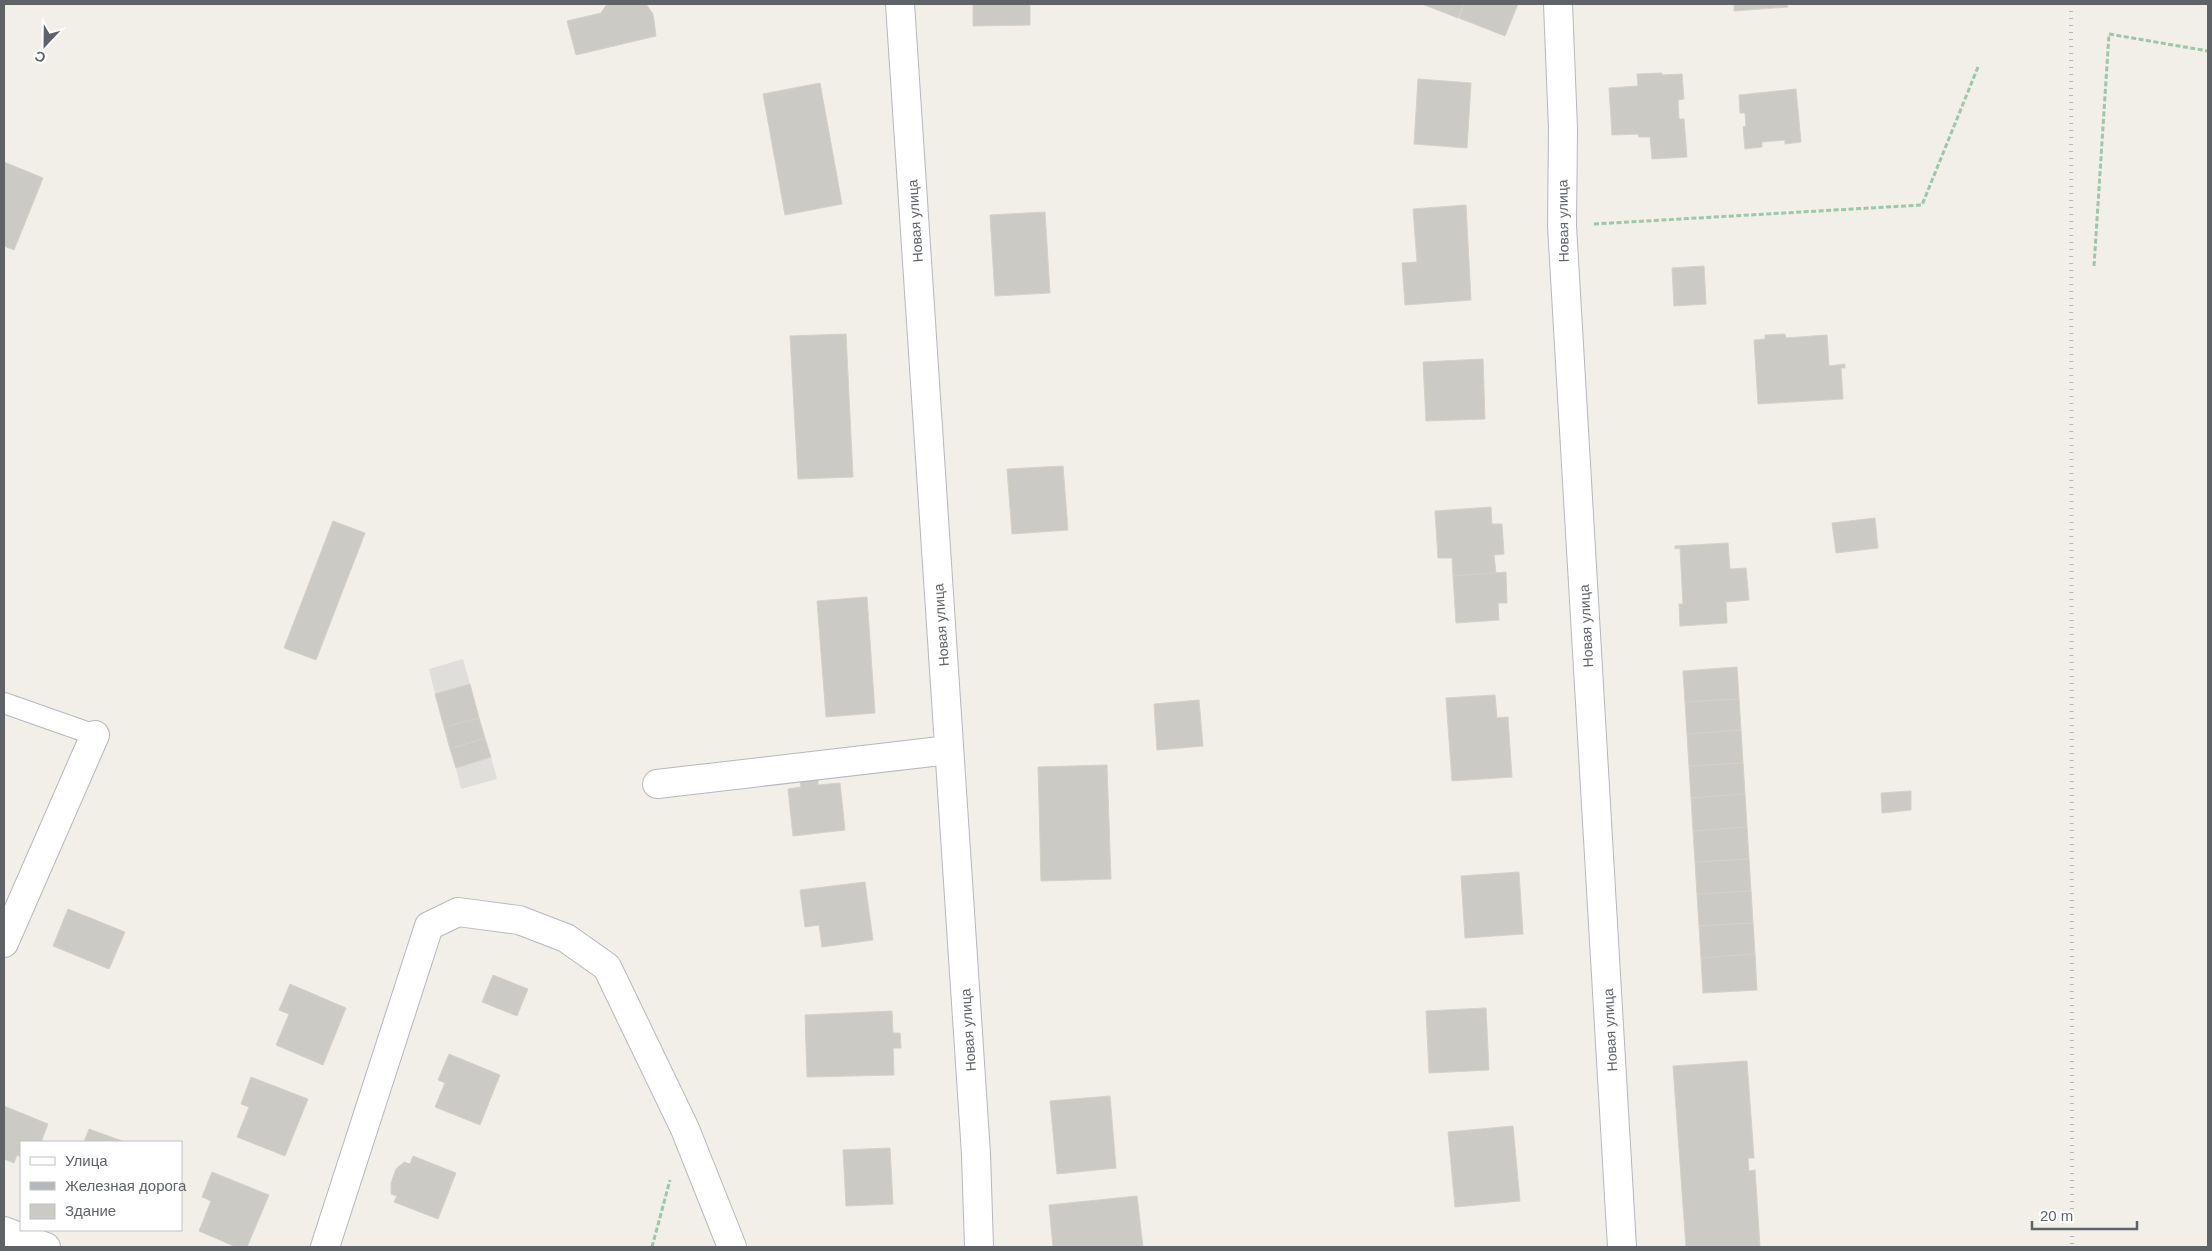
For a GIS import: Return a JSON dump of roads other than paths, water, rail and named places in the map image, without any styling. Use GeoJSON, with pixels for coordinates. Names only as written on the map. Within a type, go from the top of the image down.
{"type":"FeatureCollection","features":[{"type":"Feature","properties":{"kind":"street","name":"Новая улица"},"geometry":{"type":"LineString","coordinates":[[900,4],[976,1154],[979,1247]]}},
{"type":"Feature","properties":{"kind":"street","name":"Новая улица"},"geometry":{"type":"LineString","coordinates":[[1558,4],[1563,129],[1562,226],[1622,1247]]}},
{"type":"Feature","properties":{"kind":"street"},"geometry":{"type":"LineString","coordinates":[[4,943],[95,735]]}},
{"type":"Feature","properties":{"kind":"street"},"geometry":{"type":"LineString","coordinates":[[658,784],[949,750]]}},
{"type":"Feature","properties":{"kind":"street"},"geometry":{"type":"LineString","coordinates":[[325,1247],[429,926],[458,912],[519,920],[566,938],[607,967],[684,1129],[732,1247]]}},
{"type":"Feature","properties":{"kind":"street"},"geometry":{"type":"LineString","coordinates":[[4,1231],[46,1247]]}},
{"type":"Feature","properties":{"kind":"lane"},"geometry":{"type":"LineString","coordinates":[[4,703],[95,735]]}},
{"type":"Feature","properties":{"kind":"railway"},"geometry":{"type":"LineString","coordinates":[[2071,4],[2072,1247]]}}]}
